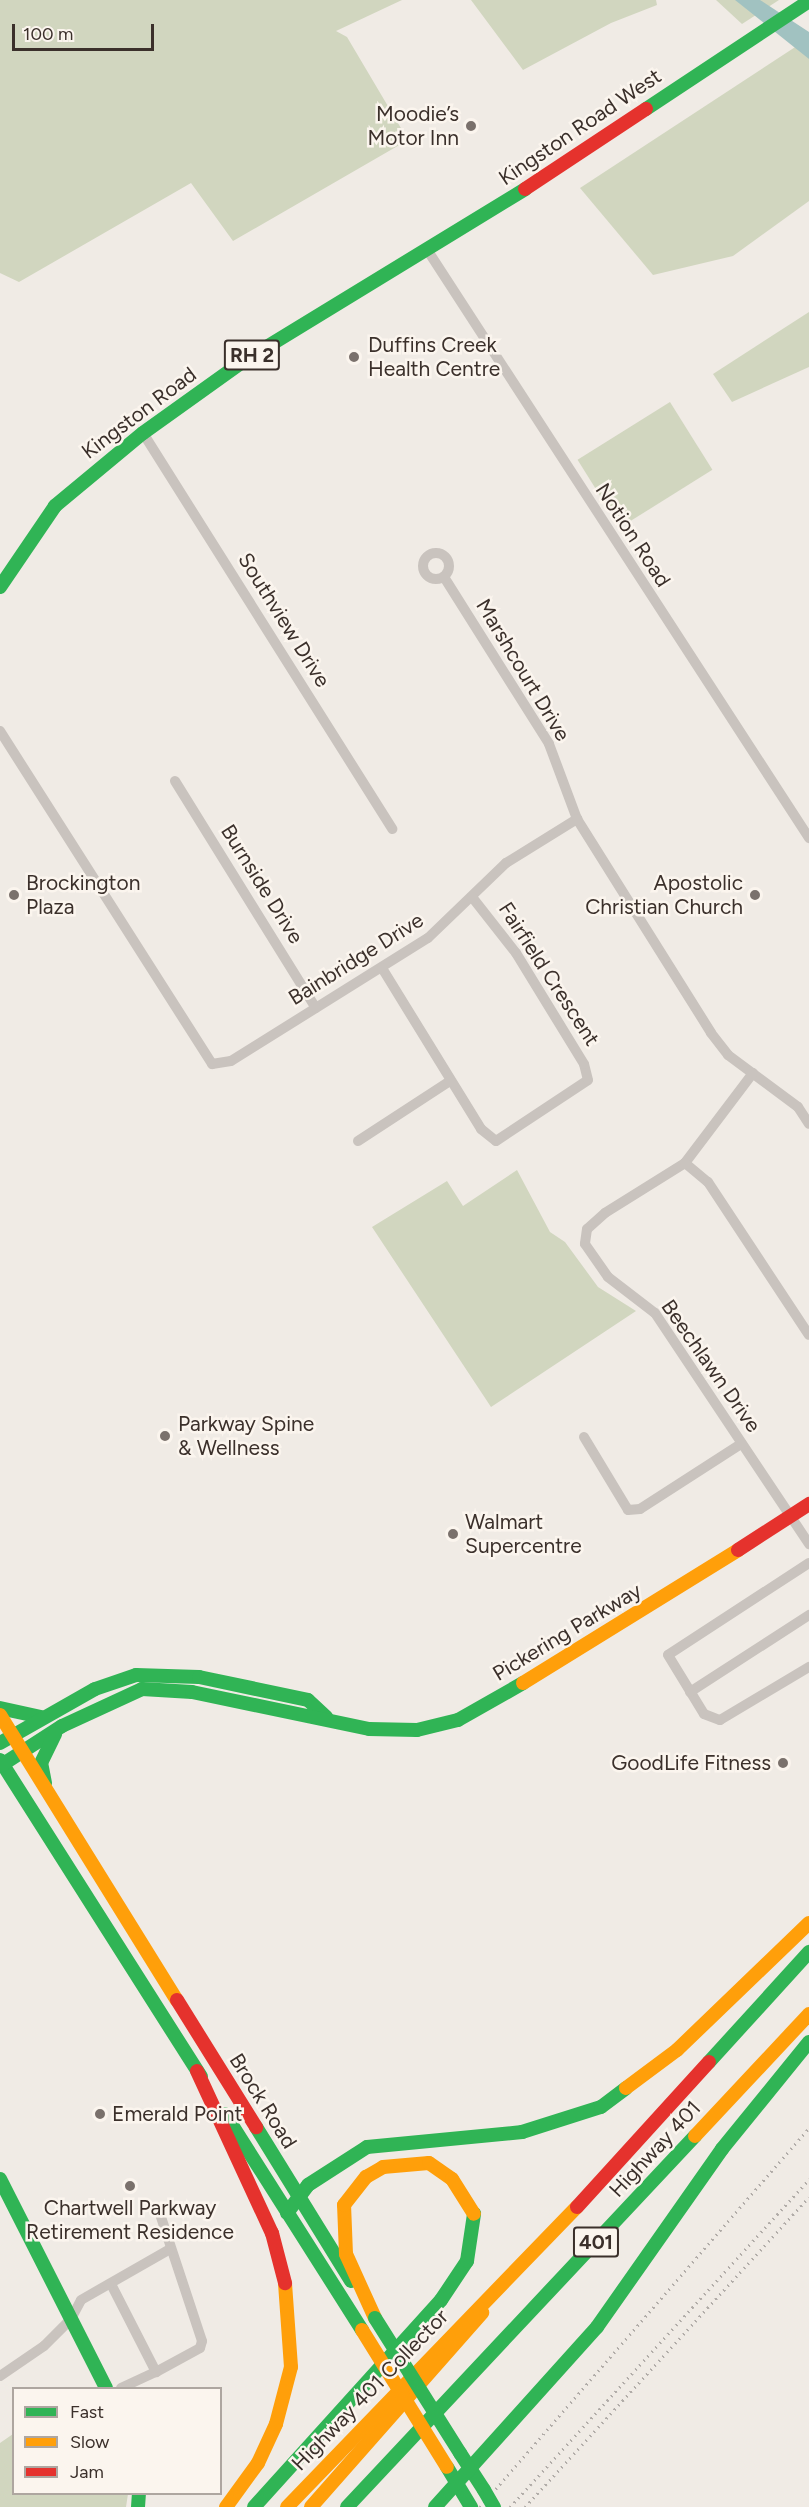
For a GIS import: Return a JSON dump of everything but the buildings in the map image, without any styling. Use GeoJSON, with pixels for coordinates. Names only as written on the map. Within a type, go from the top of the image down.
{"type":"FeatureCollection","features":[{"type":"Feature","properties":{"kind":"main road","name":"Kingston Road West"},"geometry":{"type":"LineString","coordinates":[[428,252],[809,1]]}},
{"type":"Feature","properties":{"kind":"main road","name":"Kingston Road"},"geometry":{"type":"LineString","coordinates":[[0,587],[55,506],[142,433],[242,362],[428,252]]}},
{"type":"Feature","properties":{"kind":"main road","name":"Pickering Parkway"},"geometry":{"type":"LineString","coordinates":[[1,1761],[22,1753],[62,1726],[142,1689],[239,1702],[304,1718],[326,1717],[369,1729],[417,1730],[458,1720],[595,1642],[809,1504]]}},
{"type":"Feature","properties":{"kind":"main road","name":"Pickering Parkway"},"geometry":{"type":"LineString","coordinates":[[6,1740],[95,1689],[136,1675],[168,1673],[308,1700],[326,1717]]}},
{"type":"Feature","properties":{"kind":"main road"},"geometry":{"type":"LineString","coordinates":[[0,1708],[26,1718],[46,1716]]}},
{"type":"Feature","properties":{"kind":"main road","name":"Brock Road"},"geometry":{"type":"LineString","coordinates":[[0,1715],[6,1740],[22,1753],[46,1790],[298,2198],[494,2507]]}},
{"type":"Feature","properties":{"kind":"main road"},"geometry":{"type":"LineString","coordinates":[[46,1790],[45,1748],[62,1726]]}},
{"type":"Feature","properties":{"kind":"main road"},"geometry":{"type":"LineString","coordinates":[[1,1761],[6,1740]]}},
{"type":"Feature","properties":{"kind":"main road","name":"Brock Road"},"geometry":{"type":"LineString","coordinates":[[1,1761],[471,2506]]}},
{"type":"Feature","properties":{"kind":"main road"},"geometry":{"type":"LineString","coordinates":[[287,2213],[298,2198],[342,2162],[385,2141],[522,2132],[602,2107],[677,2050],[809,1923]]}},
{"type":"Feature","properties":{"kind":"main road","name":"Highway 401"},"geometry":{"type":"LineString","coordinates":[[486,2306],[809,1952]]}},
{"type":"Feature","properties":{"kind":"main road","name":"Highway 401"},"geometry":{"type":"LineString","coordinates":[[383,2470],[809,2014]]}},
{"type":"Feature","properties":{"kind":"main road"},"geometry":{"type":"LineString","coordinates":[[435,2507],[471,2470],[597,2327],[690,2193],[809,2042]]}},
{"type":"Feature","properties":{"kind":"main road"},"geometry":{"type":"LineString","coordinates":[[197,2071],[272,2233],[290,2304],[291,2367],[276,2424],[258,2463],[226,2507]]}},
{"type":"Feature","properties":{"kind":"main road"},"geometry":{"type":"LineString","coordinates":[[254,2507],[441,2300],[467,2261],[476,2235],[468,2199],[429,2163],[383,2167],[366,2177],[344,2205],[346,2254],[375,2318]]}},
{"type":"Feature","properties":{"kind":"main road"},"geometry":{"type":"LineString","coordinates":[[0,2179],[105,2387]]}},
{"type":"Feature","properties":{"kind":"main road","name":"Highway 401 Collector"},"geometry":{"type":"LineString","coordinates":[[287,2507],[462,2322],[486,2306]]}},
{"type":"Feature","properties":{"kind":"main road","name":"401"},"geometry":{"type":"LineString","coordinates":[[311,2507],[473,2329],[486,2306]]}},
{"type":"Feature","properties":{"kind":"main road","name":"401"},"geometry":{"type":"LineString","coordinates":[[347,2507],[383,2470]]}},
{"type":"Feature","properties":{"kind":"main road","name":"401"},"geometry":{"type":"LineString","coordinates":[[354,2507],[383,2470]]}},
{"type":"Feature","properties":{"kind":"street","name":"Notion Road"},"geometry":{"type":"LineString","coordinates":[[428,252],[809,838]]}},
{"type":"Feature","properties":{"kind":"street","name":"Southview Drive"},"geometry":{"type":"LineString","coordinates":[[142,433],[392,829]]}},
{"type":"Feature","properties":{"kind":"street","name":"Marshcourt Drive"},"geometry":{"type":"LineString","coordinates":[[444,577],[549,744],[577,819]]}},
{"type":"Feature","properties":{"kind":"street","name":"Bainbridge Drive"},"geometry":{"type":"LineString","coordinates":[[0,731],[212,1064],[231,1061],[429,938],[506,862],[577,819]]}},
{"type":"Feature","properties":{"kind":"street","name":"Burnside Drive"},"geometry":{"type":"LineString","coordinates":[[175,781],[316,1008]]}},
{"type":"Feature","properties":{"kind":"street"},"geometry":{"type":"LineString","coordinates":[[577,819],[711,1033],[728,1055],[798,1107],[809,1124]]}},
{"type":"Feature","properties":{"kind":"street","name":"Fairfield Crescent"},"geometry":{"type":"LineString","coordinates":[[382,968],[481,1129],[499,1142],[588,1080],[584,1065],[516,953],[472,897]]}},
{"type":"Feature","properties":{"kind":"street","name":"Beechlawn Drive"},"geometry":{"type":"LineString","coordinates":[[753,1073],[685,1163],[605,1213],[587,1229],[585,1244],[608,1277],[655,1313],[809,1544]]}},
{"type":"Feature","properties":{"kind":"street"},"geometry":{"type":"LineString","coordinates":[[358,1141],[450,1081]]}},
{"type":"Feature","properties":{"kind":"street"},"geometry":{"type":"LineString","coordinates":[[685,1163],[721,1200],[809,1335]]}},
{"type":"Feature","properties":{"kind":"street"},"geometry":{"type":"LineString","coordinates":[[584,1437],[628,1510],[640,1509],[741,1444]]}},
{"type":"Feature","properties":{"kind":"street"},"geometry":{"type":"LineString","coordinates":[[809,1563],[668,1655],[704,1714],[720,1720],[809,1667]]}},
{"type":"Feature","properties":{"kind":"street"},"geometry":{"type":"LineString","coordinates":[[690,1692],[809,1615]]}},
{"type":"Feature","properties":{"kind":"street"},"geometry":{"type":"LineString","coordinates":[[239,1702],[242,1688]]}},
{"type":"Feature","properties":{"kind":"street"},"geometry":{"type":"LineString","coordinates":[[123,2387],[200,2348],[202,2341],[161,2217]]}},
{"type":"Feature","properties":{"kind":"street"},"geometry":{"type":"LineString","coordinates":[[0,2376],[71,2319],[81,2300],[112,2286],[170,2249]]}},
{"type":"Feature","properties":{"kind":"street"},"geometry":{"type":"LineString","coordinates":[[112,2286],[156,2372]]}},
{"type":"Feature","properties":{"kind":"green space"},"geometry":{"type":"Polygon","coordinates":[[[0,0],[402,0],[336,31],[347,37],[408,140],[233,241],[191,183],[19,282],[0,273],[0,0]]]}},
{"type":"Feature","properties":{"kind":"green space"},"geometry":{"type":"Polygon","coordinates":[[[471,0],[656,0],[657,5],[611,23],[523,70],[471,0]]]}},
{"type":"Feature","properties":{"kind":"green space"},"geometry":{"type":"Polygon","coordinates":[[[716,0],[779,0],[742,24],[716,0]]]}},
{"type":"Feature","properties":{"kind":"green space"},"geometry":{"type":"Polygon","coordinates":[[[809,38],[809,201],[733,256],[653,275],[580,188],[809,38]]]}},
{"type":"Feature","properties":{"kind":"green space"},"geometry":{"type":"Polygon","coordinates":[[[809,312],[809,367],[732,402],[713,374],[809,312]]]}},
{"type":"Feature","properties":{"kind":"green space"},"geometry":{"type":"Polygon","coordinates":[[[670,402],[712,470],[620,528],[578,460],[670,402]]]}},
{"type":"Feature","properties":{"kind":"green space"},"geometry":{"type":"Polygon","coordinates":[[[517,1170],[550,1232],[565,1242],[598,1287],[636,1311],[491,1407],[372,1227],[447,1181],[463,1206],[517,1170]]]}},
{"type":"Feature","properties":{"kind":"green space"},"geometry":{"type":"Polygon","coordinates":[[[12,2435],[12,2495],[128,2495],[126,2507],[0,2507],[0,2443],[12,2435]]]}},
{"type":"Feature","properties":{"kind":"water"},"geometry":{"type":"Polygon","coordinates":[[[735,0],[760,0],[809,32],[809,59],[735,0]]]}},
{"type":"Feature","properties":{"kind":"railway"},"geometry":{"type":"LineString","coordinates":[[480,2507],[809,2128]]}},
{"type":"Feature","properties":{"kind":"railway"},"geometry":{"type":"LineString","coordinates":[[510,2507],[809,2179]]}},
{"type":"Feature","properties":{"kind":"railway"},"geometry":{"type":"LineString","coordinates":[[525,2507],[809,2197]]}},
{"type":"Feature","properties":{"kind":"traffic: fast"},"geometry":{"type":"LineString","coordinates":[[646,109],[809,1]]}},
{"type":"Feature","properties":{"kind":"traffic: fast"},"geometry":{"type":"LineString","coordinates":[[0,587],[55,506],[143,433],[242,362],[525,189]]}},
{"type":"Feature","properties":{"kind":"traffic: fast"},"geometry":{"type":"LineString","coordinates":[[0,1743],[95,1689],[136,1675],[199,1677],[308,1700],[326,1717]]}},
{"type":"Feature","properties":{"kind":"traffic: fast"},"geometry":{"type":"LineString","coordinates":[[0,1766],[62,1726],[142,1689],[192,1692],[369,1729],[417,1730],[458,1720],[523,1683]]}},
{"type":"Feature","properties":{"kind":"traffic: fast"},"geometry":{"type":"LineString","coordinates":[[0,1708],[41,1717]]}},
{"type":"Feature","properties":{"kind":"traffic: fast"},"geometry":{"type":"LineString","coordinates":[[45,1783],[41,1763],[55,1734]]}},
{"type":"Feature","properties":{"kind":"traffic: fast"},"geometry":{"type":"LineString","coordinates":[[0,1760],[201,2077]]}},
{"type":"Feature","properties":{"kind":"traffic: fast"},"geometry":{"type":"LineString","coordinates":[[709,2062],[809,1952]]}},
{"type":"Feature","properties":{"kind":"traffic: fast"},"geometry":{"type":"LineString","coordinates":[[435,2507],[597,2327],[722,2149],[809,2042]]}},
{"type":"Feature","properties":{"kind":"traffic: fast"},"geometry":{"type":"LineString","coordinates":[[287,2213],[308,2185],[367,2147],[522,2132],[601,2107],[626,2088]]}},
{"type":"Feature","properties":{"kind":"traffic: fast"},"geometry":{"type":"LineString","coordinates":[[225,2114],[362,2330]]}},
{"type":"Feature","properties":{"kind":"traffic: fast"},"geometry":{"type":"LineString","coordinates":[[256,2127],[351,2281]]}},
{"type":"Feature","properties":{"kind":"traffic: fast"},"geometry":{"type":"LineString","coordinates":[[347,2507],[695,2136]]}},
{"type":"Feature","properties":{"kind":"traffic: fast"},"geometry":{"type":"LineString","coordinates":[[0,2179],[105,2387]]}},
{"type":"Feature","properties":{"kind":"traffic: fast"},"geometry":{"type":"LineString","coordinates":[[254,2507],[441,2300],[467,2261],[474,2214]]}},
{"type":"Feature","properties":{"kind":"traffic: fast"},"geometry":{"type":"LineString","coordinates":[[375,2318],[460,2453]]}},
{"type":"Feature","properties":{"kind":"traffic: fast"},"geometry":{"type":"LineString","coordinates":[[460,2453],[484,2490]]}},
{"type":"Feature","properties":{"kind":"traffic: fast"},"geometry":{"type":"LineString","coordinates":[[447,2467],[471,2507]]}},
{"type":"Feature","properties":{"kind":"traffic: fast"},"geometry":{"type":"LineString","coordinates":[[484,2490],[494,2507]]}},
{"type":"Feature","properties":{"kind":"traffic: fast"},"geometry":{"type":"LineString","coordinates":[[138,2507],[139,2495]]}},
{"type":"Feature","properties":{"kind":"traffic: slow"},"geometry":{"type":"LineString","coordinates":[[523,1683],[738,1550]]}},
{"type":"Feature","properties":{"kind":"traffic: slow"},"geometry":{"type":"LineString","coordinates":[[0,1715],[177,2000]]}},
{"type":"Feature","properties":{"kind":"traffic: slow"},"geometry":{"type":"LineString","coordinates":[[626,2088],[677,2050],[809,1923]]}},
{"type":"Feature","properties":{"kind":"traffic: slow"},"geometry":{"type":"LineString","coordinates":[[695,2136],[809,2014]]}},
{"type":"Feature","properties":{"kind":"traffic: slow"},"geometry":{"type":"LineString","coordinates":[[375,2318],[346,2254],[344,2205],[366,2177],[383,2167],[429,2163],[452,2179],[474,2214]]}},
{"type":"Feature","properties":{"kind":"traffic: slow"},"geometry":{"type":"LineString","coordinates":[[287,2507],[577,2207]]}},
{"type":"Feature","properties":{"kind":"traffic: slow"},"geometry":{"type":"LineString","coordinates":[[226,2507],[258,2463],[276,2424],[291,2367],[285,2283]]}},
{"type":"Feature","properties":{"kind":"traffic: slow"},"geometry":{"type":"LineString","coordinates":[[311,2507],[482,2313]]}},
{"type":"Feature","properties":{"kind":"traffic: slow"},"geometry":{"type":"LineString","coordinates":[[362,2330],[447,2467]]}},
{"type":"Feature","properties":{"kind":"traffic: jam"},"geometry":{"type":"LineString","coordinates":[[525,189],[646,109]]}},
{"type":"Feature","properties":{"kind":"traffic: jam"},"geometry":{"type":"LineString","coordinates":[[738,1550],[809,1504]]}},
{"type":"Feature","properties":{"kind":"traffic: jam"},"geometry":{"type":"LineString","coordinates":[[177,2000],[256,2127]]}},
{"type":"Feature","properties":{"kind":"traffic: jam"},"geometry":{"type":"LineString","coordinates":[[577,2207],[709,2062]]}},
{"type":"Feature","properties":{"kind":"traffic: jam"},"geometry":{"type":"LineString","coordinates":[[197,2071],[272,2233],[285,2283]]}},
{"type":"Feature","properties":{"kind":"place","name":"Moodie’s Motor Inn"},"geometry":{"type":"Point","coordinates":[471,126]}},
{"type":"Feature","properties":{"kind":"place","name":"Duffins Creek Health Centre"},"geometry":{"type":"Point","coordinates":[354,357]}},
{"type":"Feature","properties":{"kind":"place","name":"Brockington Plaza"},"geometry":{"type":"Point","coordinates":[14,895]}},
{"type":"Feature","properties":{"kind":"place","name":"Apostolic Christian Church"},"geometry":{"type":"Point","coordinates":[755,895]}},
{"type":"Feature","properties":{"kind":"place","name":"Parkway Spine & Wellness"},"geometry":{"type":"Point","coordinates":[165,1436]}},
{"type":"Feature","properties":{"kind":"place","name":"Walmart Supercentre"},"geometry":{"type":"Point","coordinates":[453,1534]}},
{"type":"Feature","properties":{"kind":"place","name":"GoodLife Fitness"},"geometry":{"type":"Point","coordinates":[783,1763]}},
{"type":"Feature","properties":{"kind":"place","name":"Emerald Point"},"geometry":{"type":"Point","coordinates":[100,2114]}},
{"type":"Feature","properties":{"kind":"place","name":"Chartwell Parkway Retirement Residence"},"geometry":{"type":"Point","coordinates":[130,2186]}}]}
